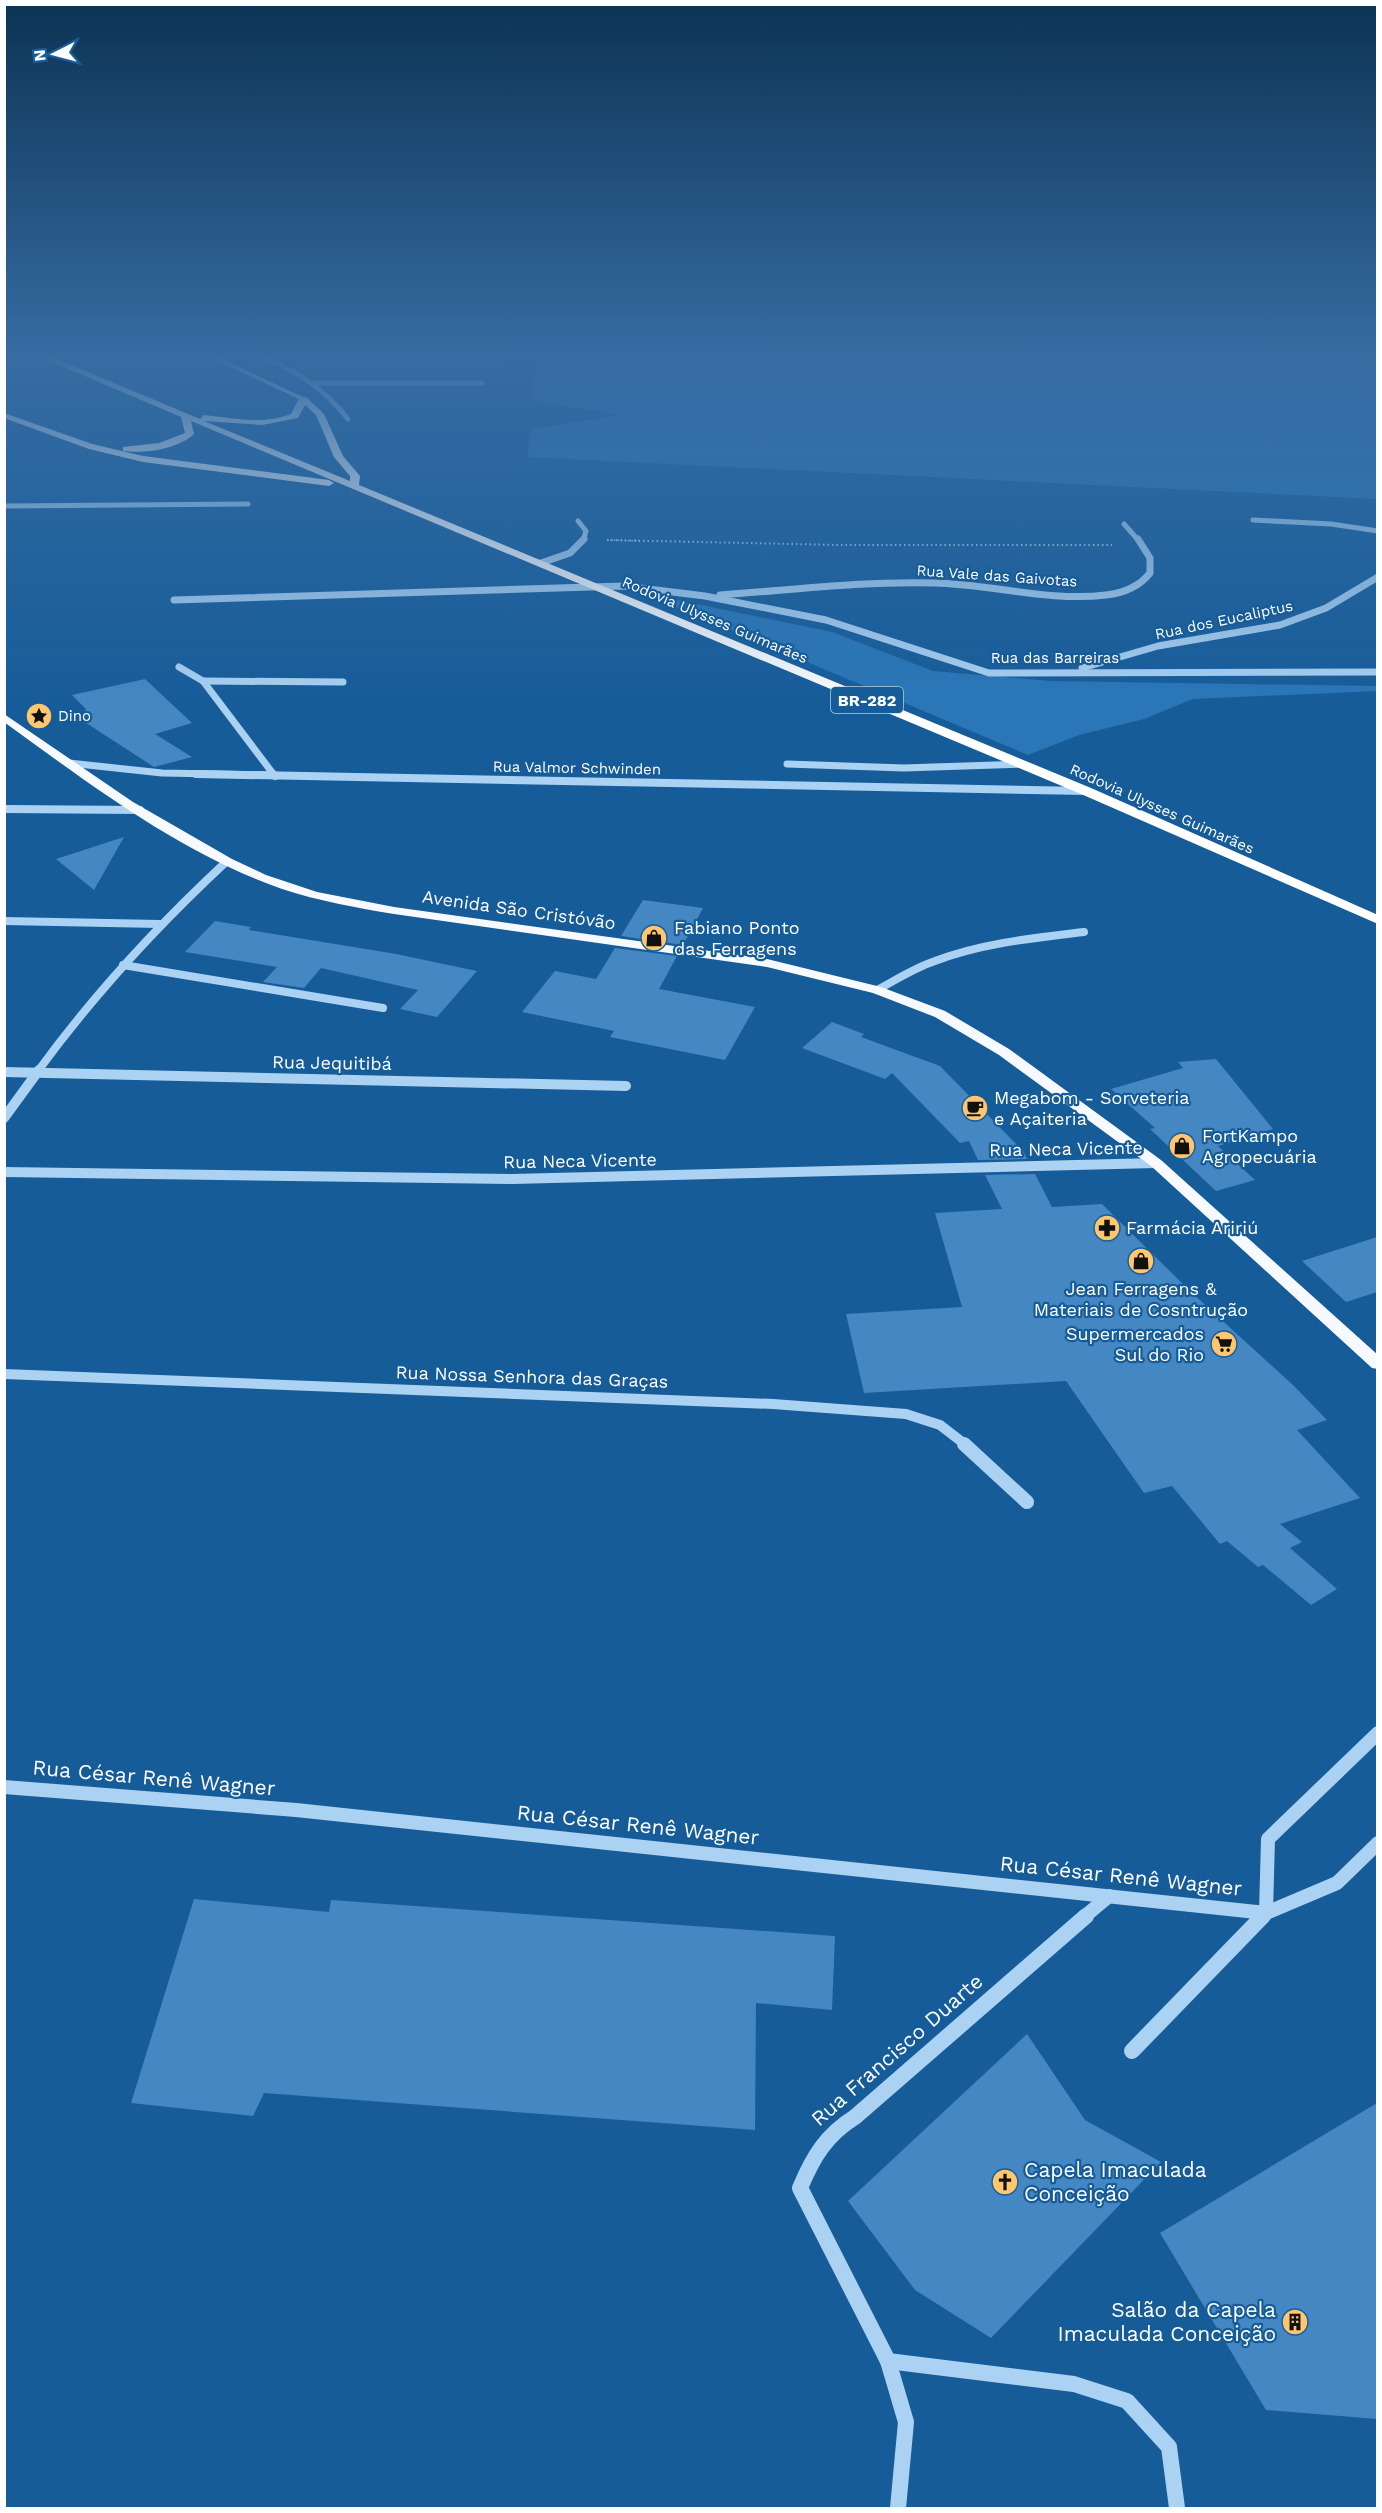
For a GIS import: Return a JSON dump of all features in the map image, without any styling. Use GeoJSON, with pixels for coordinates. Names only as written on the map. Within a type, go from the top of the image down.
{"type":"FeatureCollection","features":[{"type":"Feature","properties":{"kind":"highway"},"geometry":{"type":"LineString","coordinates":[[239,471],[354,486],[355,476],[351,471]]}},
{"type":"Feature","properties":{"kind":"highway","name":"Rodovia Ulysses Guimarães"},"geometry":{"type":"LineString","coordinates":[[318,471],[1086,791],[1377,920]]}},
{"type":"Feature","properties":{"kind":"main road","name":"Avenida São Cristóvão"},"geometry":{"type":"LineString","coordinates":[[4,717],[140,810],[227,861],[264,878],[343,900],[767,963],[877,990],[940,1014],[1004,1052],[1156,1163],[1377,1364]]}},
{"type":"Feature","properties":{"kind":"street"},"geometry":{"type":"LineString","coordinates":[[4,506],[249,504]]}},
{"type":"Feature","properties":{"kind":"street"},"geometry":{"type":"LineString","coordinates":[[541,563],[570,553],[585,539],[586,531],[578,520]]}},
{"type":"Feature","properties":{"kind":"street"},"geometry":{"type":"LineString","coordinates":[[1253,520],[1331,524],[1377,531]]}},
{"type":"Feature","properties":{"kind":"street","name":"Rua Vale das Gaivotas"},"geometry":{"type":"LineString","coordinates":[[705,596],[932,583],[1063,595],[1114,593],[1129,589],[1145,580],[1151,569],[1151,558],[1143,545],[1124,524]]}},
{"type":"Feature","properties":{"kind":"street","name":"Rua dos Eucaliptus"},"geometry":{"type":"LineString","coordinates":[[1068,672],[1158,646],[1280,625],[1326,608],[1377,577]]}},
{"type":"Feature","properties":{"kind":"street","name":"Rua das Barreiras"},"geometry":{"type":"LineString","coordinates":[[174,600],[624,586],[705,596],[826,620],[974,670],[1006,673],[1377,672]]}},
{"type":"Feature","properties":{"kind":"street"},"geometry":{"type":"LineString","coordinates":[[179,667],[203,681],[275,776]]}},
{"type":"Feature","properties":{"kind":"street"},"geometry":{"type":"LineString","coordinates":[[203,681],[343,681]]}},
{"type":"Feature","properties":{"kind":"street","name":"Rua Valmor Schwinden"},"geometry":{"type":"LineString","coordinates":[[69,763],[162,773],[1086,791]]}},
{"type":"Feature","properties":{"kind":"street"},"geometry":{"type":"LineString","coordinates":[[787,764],[904,768],[1022,764]]}},
{"type":"Feature","properties":{"kind":"street"},"geometry":{"type":"LineString","coordinates":[[4,808],[140,810]]}},
{"type":"Feature","properties":{"kind":"street"},"geometry":{"type":"LineString","coordinates":[[4,1118],[36,1073],[123,965],[160,924],[227,861]]}},
{"type":"Feature","properties":{"kind":"street"},"geometry":{"type":"LineString","coordinates":[[4,921],[160,924]]}},
{"type":"Feature","properties":{"kind":"street"},"geometry":{"type":"LineString","coordinates":[[877,990],[918,967],[974,951],[1025,939],[1083,932]]}},
{"type":"Feature","properties":{"kind":"street"},"geometry":{"type":"LineString","coordinates":[[123,965],[382,1008]]}},
{"type":"Feature","properties":{"kind":"street","name":"Rua Jequitibá"},"geometry":{"type":"LineString","coordinates":[[4,1072],[626,1086]]}},
{"type":"Feature","properties":{"kind":"street","name":"Rua Neca Vicente"},"geometry":{"type":"LineString","coordinates":[[4,1172],[512,1179],[1156,1163]]}},
{"type":"Feature","properties":{"kind":"street","name":"Rua Nossa Senhora das Graças"},"geometry":{"type":"LineString","coordinates":[[4,1374],[773,1404],[906,1414],[940,1425],[968,1447],[1027,1502]]}},
{"type":"Feature","properties":{"kind":"street"},"geometry":{"type":"LineString","coordinates":[[1266,1912],[1268,1839],[1377,1734]]}},
{"type":"Feature","properties":{"kind":"street","name":"Rua César Renê Wagner"},"geometry":{"type":"LineString","coordinates":[[4,1786],[296,1810],[1266,1912]]}},
{"type":"Feature","properties":{"kind":"street"},"geometry":{"type":"LineString","coordinates":[[1132,2051],[1266,1912],[1337,1884],[1377,1843]]}},
{"type":"Feature","properties":{"kind":"street","name":"Rua Francisco Duarte"},"geometry":{"type":"LineString","coordinates":[[898,2508],[906,2422],[888,2361],[800,2188],[814,2154],[833,2130],[855,2117],[1109,1896]]}},
{"type":"Feature","properties":{"kind":"street"},"geometry":{"type":"LineString","coordinates":[[888,2361],[1074,2384],[1127,2401],[1169,2446],[1177,2508]]}},
{"type":"Feature","properties":{"kind":"path"},"geometry":{"type":"LineString","coordinates":[[585,539],[839,545],[1143,545]]}},
{"type":"Feature","properties":{"kind":"shaded area"},"geometry":{"type":"Polygon","coordinates":[[[817,471],[1377,471],[1377,499],[817,471]]]}},
{"type":"Feature","properties":{"kind":"shaded area"},"geometry":{"type":"Polygon","coordinates":[[[643,593],[832,632],[933,671],[1051,681],[1377,686],[1377,691],[1193,699],[1144,719],[1079,735],[1028,755],[643,593]]]}},
{"type":"Feature","properties":{"kind":"building"},"geometry":{"type":"Polygon","coordinates":[[[145,679],[192,723],[155,734],[192,757],[154,767],[80,719],[86,709],[72,695],[145,679]]]}},
{"type":"Feature","properties":{"kind":"building"},"geometry":{"type":"Polygon","coordinates":[[[124,837],[94,890],[56,859],[124,837]]]}},
{"type":"Feature","properties":{"kind":"building"},"geometry":{"type":"Polygon","coordinates":[[[643,900],[703,908],[683,945],[621,936],[643,900]]]}},
{"type":"Feature","properties":{"kind":"building"},"geometry":{"type":"Polygon","coordinates":[[[215,921],[251,927],[249,930],[396,954],[477,971],[437,1017],[400,1009],[418,990],[321,968],[304,988],[263,982],[277,967],[185,952],[215,921]]]}},
{"type":"Feature","properties":{"kind":"building"},"geometry":{"type":"Polygon","coordinates":[[[615,948],[677,956],[659,989],[755,1007],[725,1060],[610,1037],[614,1031],[522,1012],[555,971],[596,979],[615,948]]]}},
{"type":"Feature","properties":{"kind":"building"},"geometry":{"type":"Polygon","coordinates":[[[832,1022],[864,1034],[861,1037],[940,1066],[1023,1151],[1027,1159],[978,1160],[969,1141],[960,1143],[892,1073],[885,1079],[802,1048],[832,1022]]]}},
{"type":"Feature","properties":{"kind":"building"},"geometry":{"type":"Polygon","coordinates":[[[1216,1059],[1273,1129],[1218,1146],[1255,1180],[1216,1191],[1150,1129],[1155,1128],[1111,1089],[1183,1068],[1178,1062],[1216,1059]]]}},
{"type":"Feature","properties":{"kind":"building"},"geometry":{"type":"Polygon","coordinates":[[[1035,1174],[1052,1207],[1102,1204],[1191,1292],[1294,1386],[1327,1420],[1297,1430],[1360,1498],[1280,1524],[1302,1542],[1290,1548],[1337,1589],[1311,1605],[1263,1565],[1258,1567],[1227,1541],[1220,1544],[1172,1486],[1144,1493],[1066,1381],[864,1393],[846,1314],[962,1307],[935,1213],[1002,1209],[985,1175],[1035,1174]]]}},
{"type":"Feature","properties":{"kind":"building"},"geometry":{"type":"Polygon","coordinates":[[[1377,1237],[1377,1292],[1346,1302],[1302,1261],[1377,1237]]]}},
{"type":"Feature","properties":{"kind":"building"},"geometry":{"type":"Polygon","coordinates":[[[194,1899],[329,1912],[331,1900],[835,1936],[832,2010],[756,2003],[755,2130],[264,2093],[253,2116],[131,2103],[194,1899]]]}},
{"type":"Feature","properties":{"kind":"building","name":"Capela Imaculada Conceição"},"geometry":{"type":"Polygon","coordinates":[[[1027,2034],[1085,2120],[1161,2162],[991,2338],[915,2290],[848,2201],[1027,2034]]]}},
{"type":"Feature","properties":{"kind":"building","name":"Salão da Capela Imaculada Conceição"},"geometry":{"type":"Polygon","coordinates":[[[1377,2103],[1377,2419],[1266,2410],[1160,2233],[1377,2103]]]}},
{"type":"Feature","properties":{"kind":"place","name":"Dino"},"geometry":{"type":"Point","coordinates":[39,716]}},
{"type":"Feature","properties":{"kind":"place","name":"Fabiano Ponto das Ferragens"},"geometry":{"type":"Point","coordinates":[654,938]}},
{"type":"Feature","properties":{"kind":"place","name":"Megabom - Sorveteria e Açaiteria"},"geometry":{"type":"Point","coordinates":[975,1108]}},
{"type":"Feature","properties":{"kind":"place","name":"FortKampo Agropecuária"},"geometry":{"type":"Point","coordinates":[1182,1146]}},
{"type":"Feature","properties":{"kind":"place","name":"Farmácia Aririú"},"geometry":{"type":"Point","coordinates":[1107,1228]}},
{"type":"Feature","properties":{"kind":"place","name":"Jean Ferragens & Materiais de Cosntrução"},"geometry":{"type":"Point","coordinates":[1141,1261]}},
{"type":"Feature","properties":{"kind":"place","name":"Supermercados Sul do Rio"},"geometry":{"type":"Point","coordinates":[1224,1344]}},
{"type":"Feature","properties":{"kind":"place","name":"Capela Imaculada Conceição"},"geometry":{"type":"Point","coordinates":[1005,2182]}},
{"type":"Feature","properties":{"kind":"place","name":"Salão da Capela Imaculada Conceição"},"geometry":{"type":"Point","coordinates":[1295,2322]}}]}
